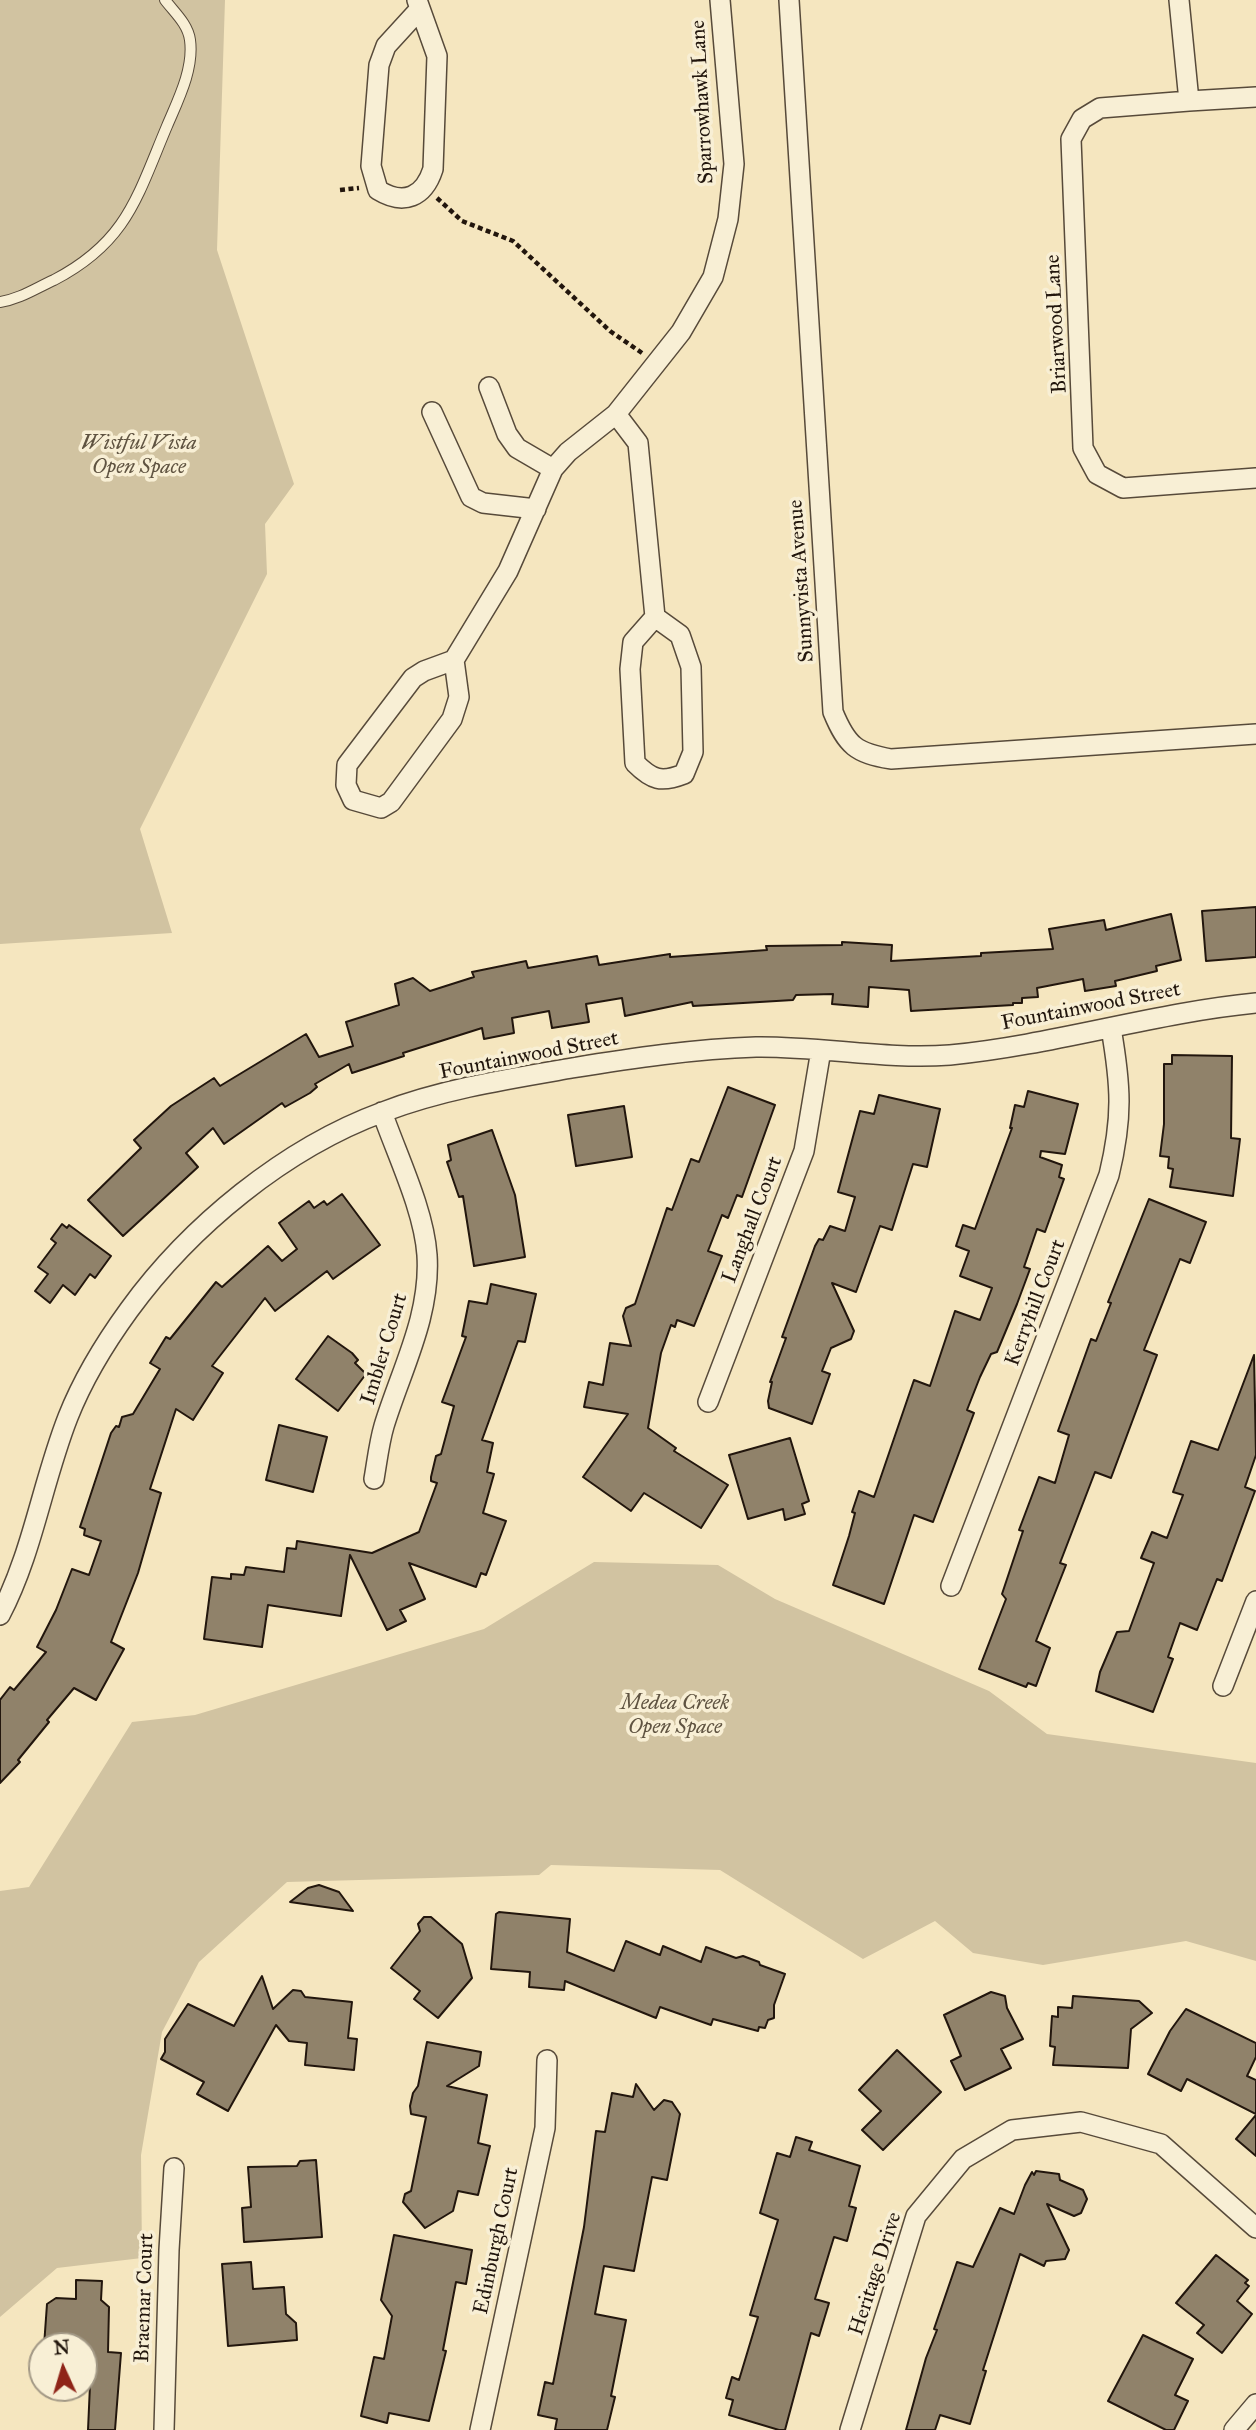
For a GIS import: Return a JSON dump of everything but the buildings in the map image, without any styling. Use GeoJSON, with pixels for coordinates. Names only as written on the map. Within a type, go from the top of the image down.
{"type":"FeatureCollection","features":[{"type":"Feature","properties":{"kind":"street","name":"Sparrowhawk Lane"},"geometry":{"type":"LineString","coordinates":[[454,660],[490,605],[553,469],[568,452],[616,414],[681,332],[713,277],[729,219],[734,164],[720,0]]}},
{"type":"Feature","properties":{"kind":"street","name":"Sunnyvista Avenue"},"geometry":{"type":"LineString","coordinates":[[789,0],[833,712],[843,737],[864,754],[891,759],[1256,734]]}},
{"type":"Feature","properties":{"kind":"street"},"geometry":{"type":"LineString","coordinates":[[1179,0],[1189,101]]}},
{"type":"Feature","properties":{"kind":"street"},"geometry":{"type":"LineString","coordinates":[[417,6],[437,55],[433,169],[428,186],[411,197],[392,199],[378,190],[371,166],[379,65],[386,46],[417,6]]}},
{"type":"Feature","properties":{"kind":"street","name":"Briarwood Lane"},"geometry":{"type":"LineString","coordinates":[[1256,97],[1100,108],[1082,119],[1071,139],[1085,426],[1083,448],[1097,474],[1123,488],[1256,478]]}},
{"type":"Feature","properties":{"kind":"street"},"geometry":{"type":"LineString","coordinates":[[489,387],[507,434],[517,448],[553,469]]}},
{"type":"Feature","properties":{"kind":"street"},"geometry":{"type":"LineString","coordinates":[[432,412],[471,497],[483,503],[536,509]]}},
{"type":"Feature","properties":{"kind":"street"},"geometry":{"type":"LineString","coordinates":[[616,414],[638,443],[655,618],[634,642],[630,669],[635,763],[649,777],[665,781],[684,774],[693,751],[691,667],[680,635],[655,618]]}},
{"type":"Feature","properties":{"kind":"street"},"geometry":{"type":"LineString","coordinates":[[454,660],[459,697],[452,719],[390,802],[382,808],[353,800],[346,785],[347,765],[413,678],[454,660]]}},
{"type":"Feature","properties":{"kind":"street","name":"Fountainwood Street"},"geometry":{"type":"LineString","coordinates":[[0,1615],[18,1581],[68,1417],[100,1351],[132,1307],[183,1244],[250,1186],[326,1140],[382,1112],[489,1082],[634,1059],[759,1047],[945,1055],[1023,1047],[1201,1009],[1256,1003]]}},
{"type":"Feature","properties":{"kind":"street","name":"Kerryhill Court"},"geometry":{"type":"LineString","coordinates":[[951,1586],[1110,1175],[1120,1133],[1122,1105],[1111,1028]]}},
{"type":"Feature","properties":{"kind":"street","name":"Langhall Court"},"geometry":{"type":"LineString","coordinates":[[708,1402],[804,1151],[821,1050]]}},
{"type":"Feature","properties":{"kind":"street","name":"Imbler Court"},"geometry":{"type":"LineString","coordinates":[[374,1479],[383,1429],[422,1318],[428,1284],[427,1253],[422,1227],[382,1112]]}},
{"type":"Feature","properties":{"kind":"street"},"geometry":{"type":"LineString","coordinates":[[1223,1686],[1256,1601]]}},
{"type":"Feature","properties":{"kind":"street","name":"Edinburgh Court"},"geometry":{"type":"LineString","coordinates":[[480,2430],[544,2129],[547,2060]]}},
{"type":"Feature","properties":{"kind":"street","name":"Heritage Drive"},"geometry":{"type":"LineString","coordinates":[[850,2430],[916,2216],[963,2158],[1012,2130],[1081,2122],[1161,2144],[1256,2228]]}},
{"type":"Feature","properties":{"kind":"street","name":"Braemar Court"},"geometry":{"type":"LineString","coordinates":[[164,2430],[174,2168]]}},
{"type":"Feature","properties":{"kind":"street"},"geometry":{"type":"LineString","coordinates":[[1234,2430],[1256,2404]]}},
{"type":"Feature","properties":{"kind":"lane"},"geometry":{"type":"LineString","coordinates":[[0,302],[19,297],[83,264],[103,248],[134,204],[185,83],[191,52],[190,36],[183,21],[165,0]]}},
{"type":"Feature","properties":{"kind":"path"},"geometry":{"type":"LineString","coordinates":[[340,190],[361,188],[364,195]]}},
{"type":"Feature","properties":{"kind":"path"},"geometry":{"type":"LineString","coordinates":[[432,199],[435,197],[462,221],[513,241],[610,331],[657,363]]}},
{"type":"Feature","properties":{"kind":"green space","name":"Wistful Vista Open Space"},"geometry":{"type":"Polygon","coordinates":[[[0,0],[225,0],[217,250],[294,484],[265,524],[267,574],[140,829],[172,933],[0,944],[0,0]]]}},
{"type":"Feature","properties":{"kind":"green space","name":"Medea Creek Open Space"},"geometry":{"type":"Polygon","coordinates":[[[594,1562],[718,1565],[775,1599],[989,1691],[1047,1734],[1256,1763],[1256,1961],[1186,1941],[1043,1965],[973,1953],[935,1921],[863,1959],[720,1870],[551,1865],[539,1875],[287,1882],[199,1962],[162,2032],[141,2155],[142,2258],[57,2268],[0,2317],[0,1891],[29,1887],[132,1722],[195,1715],[484,1629],[594,1562]]]}}]}
